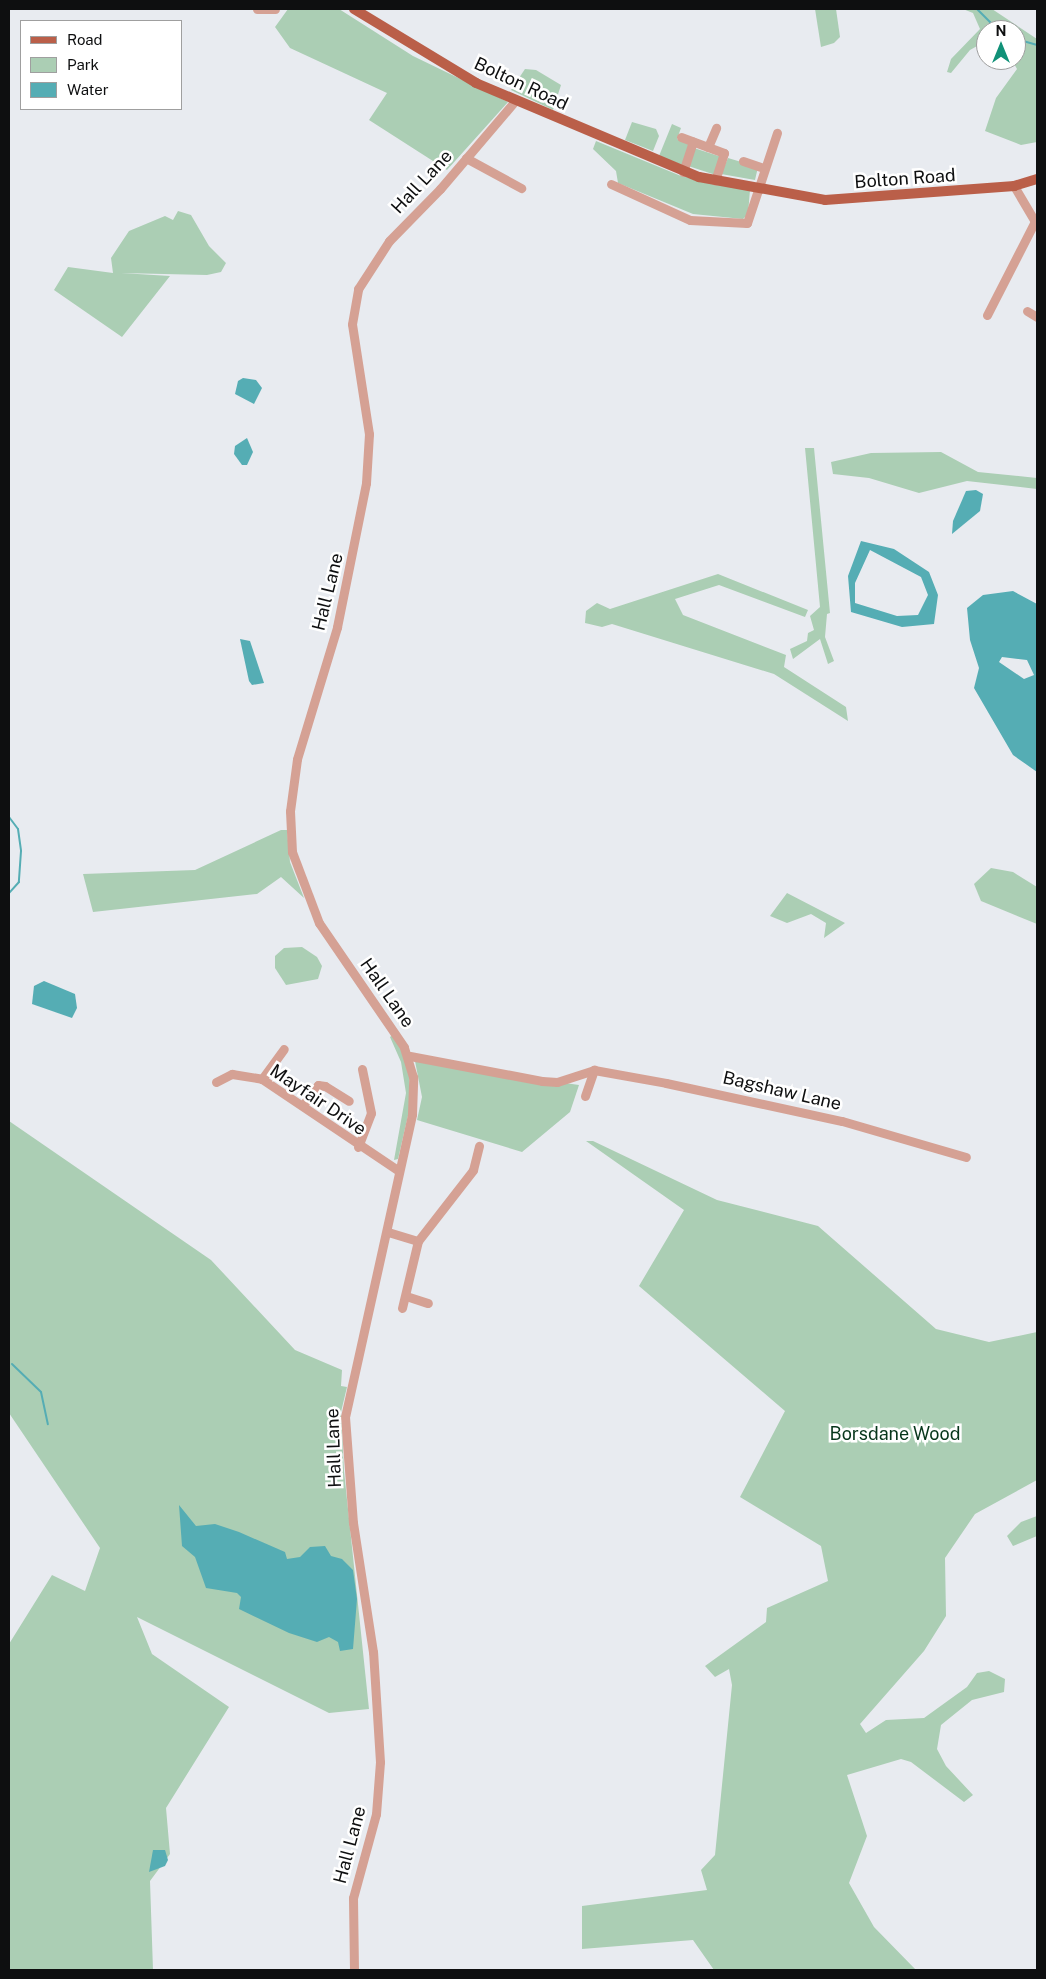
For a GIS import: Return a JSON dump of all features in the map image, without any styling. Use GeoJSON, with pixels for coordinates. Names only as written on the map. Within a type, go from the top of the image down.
{"type":"FeatureCollection","features":[{"type":"Feature","properties":{"kind":"main road","name":"Bolton Road"},"geometry":{"type":"LineString","coordinates":[[354,9],[429,56],[515,101],[683,172],[715,181],[825,200],[1014,186],[1037,179]]}},
{"type":"Feature","properties":{"kind":"street"},"geometry":{"type":"LineString","coordinates":[[257,9],[275,9]]}},
{"type":"Feature","properties":{"kind":"street","name":"Hall Lane"},"geometry":{"type":"LineString","coordinates":[[354,1970],[353,1898],[376,1814],[380,1762],[373,1652],[353,1523],[345,1417],[388,1232],[414,1098],[410,1056],[319,923],[292,852],[290,811],[297,759],[349,578],[368,468],[368,434],[352,324],[358,289],[388,241],[466,158],[515,101]]}},
{"type":"Feature","properties":{"kind":"street"},"geometry":{"type":"LineString","coordinates":[[708,147],[716,128]]}},
{"type":"Feature","properties":{"kind":"street"},"geometry":{"type":"LineString","coordinates":[[611,184],[690,220],[747,223],[756,188],[777,133]]}},
{"type":"Feature","properties":{"kind":"street"},"geometry":{"type":"LineString","coordinates":[[681,137],[724,153],[715,181]]}},
{"type":"Feature","properties":{"kind":"street"},"geometry":{"type":"LineString","coordinates":[[683,172],[693,142]]}},
{"type":"Feature","properties":{"kind":"street"},"geometry":{"type":"LineString","coordinates":[[466,158],[521,188]]}},
{"type":"Feature","properties":{"kind":"street"},"geometry":{"type":"LineString","coordinates":[[743,161],[763,168]]}},
{"type":"Feature","properties":{"kind":"street"},"geometry":{"type":"LineString","coordinates":[[987,315],[1036,224],[1014,186]]}},
{"type":"Feature","properties":{"kind":"street"},"geometry":{"type":"LineString","coordinates":[[1027,311],[1037,316]]}},
{"type":"Feature","properties":{"kind":"street"},"geometry":{"type":"LineString","coordinates":[[262,1079],[284,1049]]}},
{"type":"Feature","properties":{"kind":"street"},"geometry":{"type":"LineString","coordinates":[[410,1056],[542,1081],[557,1082],[591,1071]]}},
{"type":"Feature","properties":{"kind":"street"},"geometry":{"type":"LineString","coordinates":[[358,1147],[371,1113],[362,1069]]}},
{"type":"Feature","properties":{"kind":"street"},"geometry":{"type":"LineString","coordinates":[[585,1096],[591,1071]]}},
{"type":"Feature","properties":{"kind":"street","name":"Bagshaw Lane"},"geometry":{"type":"LineString","coordinates":[[591,1071],[756,1101],[966,1157]]}},
{"type":"Feature","properties":{"kind":"street","name":"Mayfair Drive"},"geometry":{"type":"LineString","coordinates":[[216,1082],[232,1074],[262,1079],[303,1105],[358,1147],[399,1171]]}},
{"type":"Feature","properties":{"kind":"street"},"geometry":{"type":"LineString","coordinates":[[303,1105],[318,1085],[326,1086],[349,1101]]}},
{"type":"Feature","properties":{"kind":"street"},"geometry":{"type":"LineString","coordinates":[[402,1308],[418,1242],[481,1158],[479,1146]]}},
{"type":"Feature","properties":{"kind":"street"},"geometry":{"type":"LineString","coordinates":[[388,1232],[418,1242]]}},
{"type":"Feature","properties":{"kind":"street"},"geometry":{"type":"LineString","coordinates":[[406,1296],[428,1303]]}},
{"type":"Feature","properties":{"kind":"green space"},"geometry":{"type":"Polygon","coordinates":[[[288,9],[339,9],[413,56],[508,102],[447,170],[369,120],[387,93],[290,48],[275,27],[288,9]]]}},
{"type":"Feature","properties":{"kind":"green space"},"geometry":{"type":"Polygon","coordinates":[[[815,9],[836,9],[840,37],[834,43],[821,47],[815,9]]]}},
{"type":"Feature","properties":{"kind":"green space"},"geometry":{"type":"Polygon","coordinates":[[[963,9],[992,9],[1008,20],[976,20],[973,13],[963,9]]]}},
{"type":"Feature","properties":{"kind":"green space"},"geometry":{"type":"Polygon","coordinates":[[[1026,32],[1037,39],[1037,142],[1021,145],[985,131],[996,98],[1016,70],[1026,70],[1026,32]]]}},
{"type":"Feature","properties":{"kind":"green space"},"geometry":{"type":"Polygon","coordinates":[[[976,33],[976,47],[970,50],[951,73],[947,72],[951,59],[976,33]]]}},
{"type":"Feature","properties":{"kind":"green space"},"geometry":{"type":"Polygon","coordinates":[[[525,69],[536,70],[561,85],[553,110],[511,90],[525,69]]]}},
{"type":"Feature","properties":{"kind":"green space"},"geometry":{"type":"Polygon","coordinates":[[[632,122],[656,129],[659,136],[653,151],[625,140],[632,122]]]}},
{"type":"Feature","properties":{"kind":"green space"},"geometry":{"type":"Polygon","coordinates":[[[672,124],[681,128],[677,139],[690,145],[682,165],[659,156],[672,124]]]}},
{"type":"Feature","properties":{"kind":"green space"},"geometry":{"type":"Polygon","coordinates":[[[596,141],[681,176],[750,190],[748,214],[743,219],[693,214],[618,183],[616,171],[593,149],[596,141]]]}},
{"type":"Feature","properties":{"kind":"green space"},"geometry":{"type":"Polygon","coordinates":[[[694,148],[722,157],[716,175],[688,166],[694,148]]]}},
{"type":"Feature","properties":{"kind":"green space"},"geometry":{"type":"Polygon","coordinates":[[[728,158],[758,167],[755,180],[721,174],[728,158]]]}},
{"type":"Feature","properties":{"kind":"green space"},"geometry":{"type":"Polygon","coordinates":[[[178,211],[191,215],[209,246],[226,263],[221,272],[207,275],[121,273],[170,276],[122,337],[54,290],[68,267],[113,273],[111,258],[129,231],[165,216],[173,220],[178,211]]]}},
{"type":"Feature","properties":{"kind":"green space"},"geometry":{"type":"Polygon","coordinates":[[[805,448],[814,448],[830,613],[827,614],[825,637],[834,661],[828,664],[820,639],[793,659],[790,649],[807,641],[808,633],[814,630],[810,616],[820,607],[805,448]]]}},
{"type":"Feature","properties":{"kind":"green space"},"geometry":{"type":"Polygon","coordinates":[[[941,452],[978,472],[1037,478],[1037,489],[967,481],[919,493],[869,478],[833,474],[831,462],[871,453],[941,452]]]}},
{"type":"Feature","properties":{"kind":"green space"},"geometry":{"type":"Polygon","coordinates":[[[718,574],[808,610],[805,617],[719,585],[675,599],[683,615],[786,655],[784,667],[846,707],[848,721],[774,674],[612,624],[602,627],[585,623],[586,611],[597,603],[610,609],[718,574]]]}},
{"type":"Feature","properties":{"kind":"green space"},"geometry":{"type":"Polygon","coordinates":[[[281,830],[287,830],[290,862],[304,898],[281,877],[257,894],[93,912],[83,874],[195,870],[281,830]]]}},
{"type":"Feature","properties":{"kind":"green space"},"geometry":{"type":"Polygon","coordinates":[[[991,868],[1013,872],[1037,887],[1037,924],[981,901],[974,884],[991,868]]]}},
{"type":"Feature","properties":{"kind":"green space"},"geometry":{"type":"Polygon","coordinates":[[[787,893],[845,923],[824,938],[826,923],[811,914],[787,923],[770,916],[787,893]]]}},
{"type":"Feature","properties":{"kind":"green space"},"geometry":{"type":"Polygon","coordinates":[[[302,947],[317,957],[322,966],[318,979],[286,985],[275,968],[275,956],[284,948],[302,947]]]}},
{"type":"Feature","properties":{"kind":"green space"},"geometry":{"type":"Polygon","coordinates":[[[394,1034],[409,1068],[410,1107],[398,1159],[394,1160],[406,1093],[401,1062],[390,1037],[394,1034]]]}},
{"type":"Feature","properties":{"kind":"green space"},"geometry":{"type":"Polygon","coordinates":[[[415,1061],[579,1085],[570,1112],[522,1152],[417,1120],[422,1097],[415,1061]]]}},
{"type":"Feature","properties":{"kind":"green space"},"geometry":{"type":"Polygon","coordinates":[[[9,1121],[211,1260],[295,1350],[342,1370],[341,1386],[347,1387],[341,1412],[344,1471],[369,1709],[329,1713],[137,1617],[152,1654],[229,1707],[166,1808],[170,1854],[150,1881],[153,1970],[9,1970],[9,1644],[52,1575],[85,1591],[100,1548],[9,1413],[9,1121]]]}},
{"type":"Feature","properties":{"kind":"green space","name":"Borsdane Wood"},"geometry":{"type":"Polygon","coordinates":[[[586,1141],[593,1141],[717,1200],[818,1226],[936,1329],[989,1342],[1037,1332],[1037,1480],[975,1514],[945,1558],[946,1616],[924,1651],[860,1724],[866,1733],[886,1720],[924,1718],[967,1687],[977,1673],[989,1671],[1005,1679],[1004,1692],[972,1700],[941,1725],[937,1749],[946,1766],[973,1795],[964,1802],[911,1762],[901,1759],[847,1775],[867,1836],[849,1883],[874,1927],[916,1970],[714,1970],[693,1940],[582,1949],[582,1906],[707,1890],[701,1870],[715,1855],[732,1685],[729,1669],[715,1677],[705,1666],[766,1622],[767,1608],[828,1581],[821,1546],[740,1497],[785,1411],[639,1286],[684,1210],[586,1141]]]}},
{"type":"Feature","properties":{"kind":"green space"},"geometry":{"type":"Polygon","coordinates":[[[1037,1516],[1037,1536],[1013,1546],[1007,1536],[1021,1522],[1037,1516]]]}},
{"type":"Feature","properties":{"kind":"water"},"geometry":{"type":"Polygon","coordinates":[[[243,378],[256,380],[262,388],[254,404],[235,394],[238,381],[243,378]]]}},
{"type":"Feature","properties":{"kind":"water"},"geometry":{"type":"Polygon","coordinates":[[[247,438],[253,452],[247,465],[242,465],[234,454],[235,446],[247,438]]]}},
{"type":"Feature","properties":{"kind":"water"},"geometry":{"type":"Polygon","coordinates":[[[976,490],[983,494],[980,511],[952,534],[953,521],[966,491],[976,490]]]}},
{"type":"Feature","properties":{"kind":"water"},"geometry":{"type":"Polygon","coordinates":[[[861,541],[894,549],[929,572],[938,595],[934,624],[902,627],[851,612],[848,576],[861,541]],[[870,550],[855,583],[855,603],[897,616],[918,615],[928,595],[921,577],[870,550]]]}},
{"type":"Feature","properties":{"kind":"water"},"geometry":{"type":"Polygon","coordinates":[[[1013,591],[1037,604],[1037,772],[1013,755],[974,688],[979,668],[970,640],[967,608],[983,595],[1013,591]],[[1002,657],[999,662],[1024,679],[1034,675],[1027,660],[1002,657]]]}},
{"type":"Feature","properties":{"kind":"water"},"geometry":{"type":"Polygon","coordinates":[[[240,639],[250,641],[264,683],[252,685],[249,681],[240,639]]]}},
{"type":"Feature","properties":{"kind":"water"},"geometry":{"type":"Polygon","coordinates":[[[44,981],[75,994],[77,1008],[72,1018],[32,1004],[34,986],[44,981]]]}},
{"type":"Feature","properties":{"kind":"water"},"geometry":{"type":"Polygon","coordinates":[[[179,1505],[196,1526],[215,1524],[239,1532],[285,1552],[287,1559],[300,1557],[310,1547],[325,1546],[331,1556],[342,1559],[353,1570],[357,1599],[353,1649],[340,1651],[338,1642],[329,1637],[317,1642],[289,1633],[239,1609],[241,1597],[237,1593],[206,1588],[195,1557],[182,1546],[179,1505]]]}},
{"type":"Feature","properties":{"kind":"water"},"geometry":{"type":"Polygon","coordinates":[[[153,1850],[165,1850],[168,1860],[165,1866],[149,1872],[153,1850]]]}},
{"type":"Feature","properties":{"kind":"waterway"},"geometry":{"type":"LineString","coordinates":[[977,9],[988,20]]}},
{"type":"Feature","properties":{"kind":"waterway"},"geometry":{"type":"LineString","coordinates":[[1026,42],[1037,45]]}},
{"type":"Feature","properties":{"kind":"waterway"},"geometry":{"type":"LineString","coordinates":[[9,817],[18,829],[21,851],[19,882],[9,893]]}},
{"type":"Feature","properties":{"kind":"waterway"},"geometry":{"type":"LineString","coordinates":[[12,1364],[41,1392],[48,1424]]}}]}
